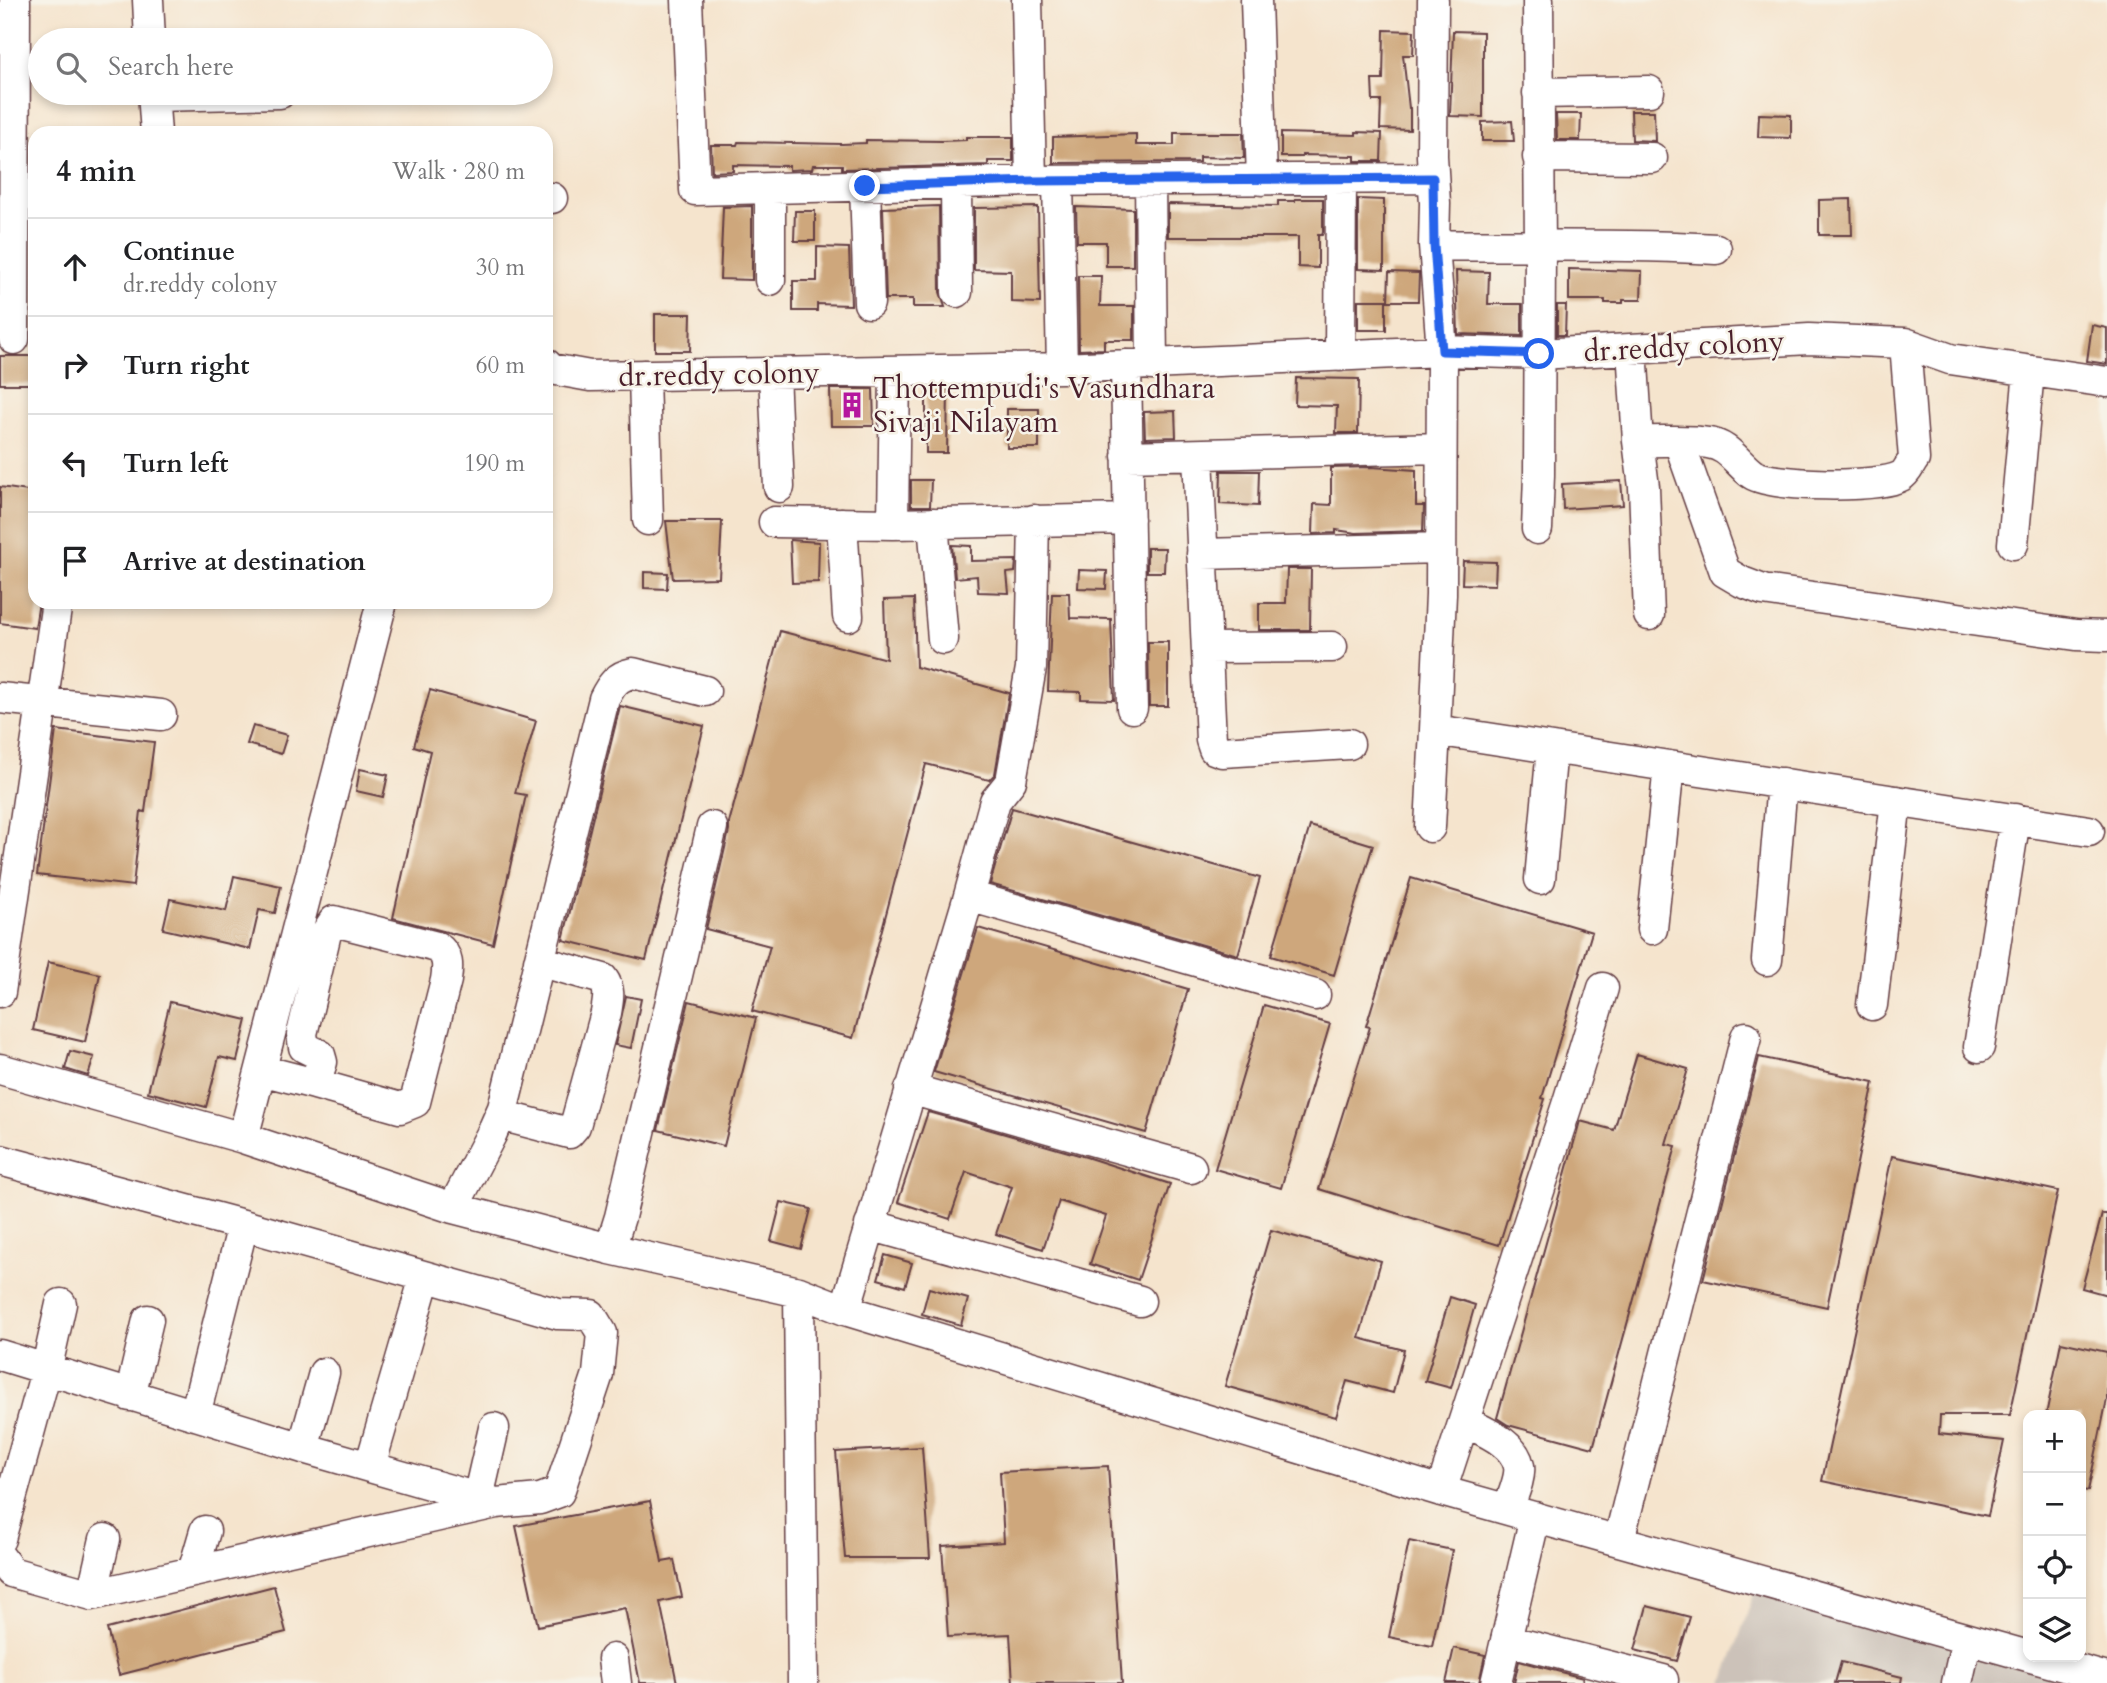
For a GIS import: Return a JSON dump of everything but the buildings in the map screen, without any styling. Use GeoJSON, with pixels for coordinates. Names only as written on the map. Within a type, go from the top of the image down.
{"type":"FeatureCollection","features":[{"type":"Feature","properties":{"kind":"street"},"geometry":{"type":"LineString","coordinates":[[15,0],[16,339]]}},
{"type":"Feature","properties":{"kind":"street"},"geometry":{"type":"LineString","coordinates":[[148,0],[149,28]]}},
{"type":"Feature","properties":{"kind":"street"},"geometry":{"type":"LineString","coordinates":[[687,0],[695,190],[1045,181],[1433,178]]}},
{"type":"Feature","properties":{"kind":"street"},"geometry":{"type":"LineString","coordinates":[[1027,0],[1062,368]]}},
{"type":"Feature","properties":{"kind":"street"},"geometry":{"type":"LineString","coordinates":[[1256,0],[1262,180]]}},
{"type":"Feature","properties":{"kind":"street"},"geometry":{"type":"LineString","coordinates":[[1430,827],[1441,548],[1442,351],[1434,245],[1433,0]]}},
{"type":"Feature","properties":{"kind":"street"},"geometry":{"type":"LineString","coordinates":[[1537,529],[1540,247],[1538,0]]}},
{"type":"Feature","properties":{"kind":"street"},"geometry":{"type":"LineString","coordinates":[[1538,93],[1649,91]]}},
{"type":"Feature","properties":{"kind":"street"},"geometry":{"type":"LineString","coordinates":[[154,105],[155,126]]}},
{"type":"Feature","properties":{"kind":"street"},"geometry":{"type":"LineString","coordinates":[[1538,157],[1652,158]]}},
{"type":"Feature","properties":{"kind":"street"},"geometry":{"type":"LineString","coordinates":[[1340,356],[1341,179]]}},
{"type":"Feature","properties":{"kind":"street"},"geometry":{"type":"LineString","coordinates":[[1132,708],[1127,456],[1139,365],[1150,180]]}},
{"type":"Feature","properties":{"kind":"street"},"geometry":{"type":"LineString","coordinates":[[956,184],[957,292]]}},
{"type":"Feature","properties":{"kind":"street"},"geometry":{"type":"LineString","coordinates":[[865,186],[869,303]]}},
{"type":"Feature","properties":{"kind":"street"},"geometry":{"type":"LineString","coordinates":[[769,189],[770,280]]}},
{"type":"Feature","properties":{"kind":"street"},"geometry":{"type":"LineString","coordinates":[[1434,245],[1540,247],[1643,244],[1716,249]]}},
{"type":"Feature","properties":{"kind":"street","name":"dr.reddy colony"},"geometry":{"type":"LineString","coordinates":[[553,369],[590,376],[1062,368],[1442,351],[1539,354],[1810,339],[1905,343],[1950,359],[2107,382]]}},
{"type":"Feature","properties":{"kind":"street"},"geometry":{"type":"LineString","coordinates":[[1638,441],[1709,443],[1721,447],[1753,475],[1781,481],[1864,484],[1904,475],[1914,459],[1905,343]]}},
{"type":"Feature","properties":{"kind":"street"},"geometry":{"type":"LineString","coordinates":[[1632,349],[1644,487],[1649,615]]}},
{"type":"Feature","properties":{"kind":"street"},"geometry":{"type":"LineString","coordinates":[[893,524],[895,371]]}},
{"type":"Feature","properties":{"kind":"street"},"geometry":{"type":"LineString","coordinates":[[2013,544],[2029,371]]}},
{"type":"Feature","properties":{"kind":"street"},"geometry":{"type":"LineString","coordinates":[[774,373],[779,487]]}},
{"type":"Feature","properties":{"kind":"street"},"geometry":{"type":"LineString","coordinates":[[644,375],[648,520]]}},
{"type":"Feature","properties":{"kind":"street"},"geometry":{"type":"LineString","coordinates":[[1679,442],[1725,572],[1742,583],[1763,590],[2076,635],[2107,636]]}},
{"type":"Feature","properties":{"kind":"street"},"geometry":{"type":"LineString","coordinates":[[1127,456],[1441,448]]}},
{"type":"Feature","properties":{"kind":"street"},"geometry":{"type":"LineString","coordinates":[[1198,455],[1214,749],[1222,752],[1349,744]]}},
{"type":"Feature","properties":{"kind":"street"},"geometry":{"type":"LineString","coordinates":[[774,522],[893,524],[1129,519]]}},
{"type":"Feature","properties":{"kind":"street"},"geometry":{"type":"LineString","coordinates":[[845,1310],[969,896],[995,800],[1011,781],[1031,668],[1034,520]]}},
{"type":"Feature","properties":{"kind":"street"},"geometry":{"type":"LineString","coordinates":[[842,523],[848,616]]}},
{"type":"Feature","properties":{"kind":"street"},"geometry":{"type":"LineString","coordinates":[[933,523],[943,639]]}},
{"type":"Feature","properties":{"kind":"street"},"geometry":{"type":"LineString","coordinates":[[1202,554],[1441,548]]}},
{"type":"Feature","properties":{"kind":"street"},"geometry":{"type":"LineString","coordinates":[[0,992],[56,609]]}},
{"type":"Feature","properties":{"kind":"street"},"geometry":{"type":"LineString","coordinates":[[243,1138],[380,609]]}},
{"type":"Feature","properties":{"kind":"street"},"geometry":{"type":"LineString","coordinates":[[1208,648],[1332,647]]}},
{"type":"Feature","properties":{"kind":"street"},"geometry":{"type":"LineString","coordinates":[[453,1208],[500,1115],[600,710],[608,690],[615,680],[624,674],[633,673],[705,691]]}},
{"type":"Feature","properties":{"kind":"street"},"geometry":{"type":"LineString","coordinates":[[0,698],[161,715]]}},
{"type":"Feature","properties":{"kind":"street"},"geometry":{"type":"LineString","coordinates":[[1435,730],[2089,831]]}},
{"type":"Feature","properties":{"kind":"street"},"geometry":{"type":"LineString","coordinates":[[1540,879],[1552,748]]}},
{"type":"Feature","properties":{"kind":"street"},"geometry":{"type":"LineString","coordinates":[[1652,929],[1669,766]]}},
{"type":"Feature","properties":{"kind":"street"},"geometry":{"type":"LineString","coordinates":[[1767,960],[1782,783]]}},
{"type":"Feature","properties":{"kind":"street"},"geometry":{"type":"LineString","coordinates":[[1872,1005],[1896,801]]}},
{"type":"Feature","properties":{"kind":"street"},"geometry":{"type":"LineString","coordinates":[[1979,1047],[2015,819]]}},
{"type":"Feature","properties":{"kind":"street"},"geometry":{"type":"LineString","coordinates":[[610,1249],[620,1217],[712,827]]}},
{"type":"Feature","properties":{"kind":"street"},"geometry":{"type":"LineString","coordinates":[[969,896],[1315,995]]}},
{"type":"Feature","properties":{"kind":"street"},"geometry":{"type":"LineString","coordinates":[[261,1070],[400,1108],[415,1102],[446,980],[448,965],[441,950],[334,921],[326,933],[302,1034],[304,1047],[320,1055],[322,1062],[314,1084]]}},
{"type":"Feature","properties":{"kind":"street"},"geometry":{"type":"LineString","coordinates":[[500,1115],[569,1133],[575,1126],[606,1013],[609,994],[608,985],[603,979],[539,961]]}},
{"type":"Feature","properties":{"kind":"street"},"geometry":{"type":"LineString","coordinates":[[1441,1491],[1603,988]]}},
{"type":"Feature","properties":{"kind":"street"},"geometry":{"type":"LineString","coordinates":[[1619,1540],[1746,1037]]}},
{"type":"Feature","properties":{"kind":"street"},"geometry":{"type":"LineString","coordinates":[[0,1069],[243,1138],[453,1208],[610,1249],[799,1292],[845,1310],[1441,1491],[2023,1654]]}},
{"type":"Feature","properties":{"kind":"street"},"geometry":{"type":"LineString","coordinates":[[910,1088],[1191,1168]]}},
{"type":"Feature","properties":{"kind":"street"},"geometry":{"type":"LineString","coordinates":[[0,1160],[243,1224],[558,1314],[591,1315],[602,1333],[598,1374],[559,1492],[540,1499],[487,1501],[92,1595],[10,1573],[0,1557]]}},
{"type":"Feature","properties":{"kind":"street"},"geometry":{"type":"LineString","coordinates":[[195,1415],[243,1224]]}},
{"type":"Feature","properties":{"kind":"street"},"geometry":{"type":"LineString","coordinates":[[870,1225],[1140,1301]]}},
{"type":"Feature","properties":{"kind":"street"},"geometry":{"type":"LineString","coordinates":[[370,1466],[425,1277]]}},
{"type":"Feature","properties":{"kind":"street"},"geometry":{"type":"LineString","coordinates":[[799,1292],[803,1683]]}},
{"type":"Feature","properties":{"kind":"street"},"geometry":{"type":"LineString","coordinates":[[0,1539],[46,1371],[61,1304]]}},
{"type":"Feature","properties":{"kind":"street"},"geometry":{"type":"LineString","coordinates":[[130,1396],[148,1320]]}},
{"type":"Feature","properties":{"kind":"street"},"geometry":{"type":"LineString","coordinates":[[0,1355],[46,1371],[487,1501]]}},
{"type":"Feature","properties":{"kind":"street"},"geometry":{"type":"LineString","coordinates":[[303,1448],[324,1373]]}},
{"type":"Feature","properties":{"kind":"street"},"geometry":{"type":"LineString","coordinates":[[1465,1420],[1499,1440],[1513,1452],[1520,1468],[1522,1513],[1506,1640],[1496,1683]]}},
{"type":"Feature","properties":{"kind":"street"},"geometry":{"type":"LineString","coordinates":[[487,1501],[494,1428]]}},
{"type":"Feature","properties":{"kind":"street"},"geometry":{"type":"LineString","coordinates":[[193,1572],[205,1531]]}},
{"type":"Feature","properties":{"kind":"street"},"geometry":{"type":"LineString","coordinates":[[92,1595],[105,1539]]}},
{"type":"Feature","properties":{"kind":"street"},"geometry":{"type":"LineString","coordinates":[[1957,1683],[1967,1639]]}},
{"type":"Feature","properties":{"kind":"street"},"geometry":{"type":"LineString","coordinates":[[1506,1640],[1663,1680]]}},
{"type":"Feature","properties":{"kind":"street"},"geometry":{"type":"LineString","coordinates":[[2050,1662],[2107,1678]]}},
{"type":"Feature","properties":{"kind":"shaded area"},"geometry":{"type":"Polygon","coordinates":[[[1759,1580],[2023,1658],[2023,1662],[2036,1662],[2107,1683],[1723,1683],[1759,1580]]]}},
{"type":"Feature","properties":{"kind":"place","name":"Thottempudi's Vasundhara Sivaji Nilayam"},"geometry":{"type":"Point","coordinates":[852,405]}},
{"type":"Feature","properties":{"kind":"route"},"geometry":{"type":"LineString","coordinates":[[865,186],[1031,181],[1433,178],[1434,245],[1442,351],[1539,354]]}}]}
